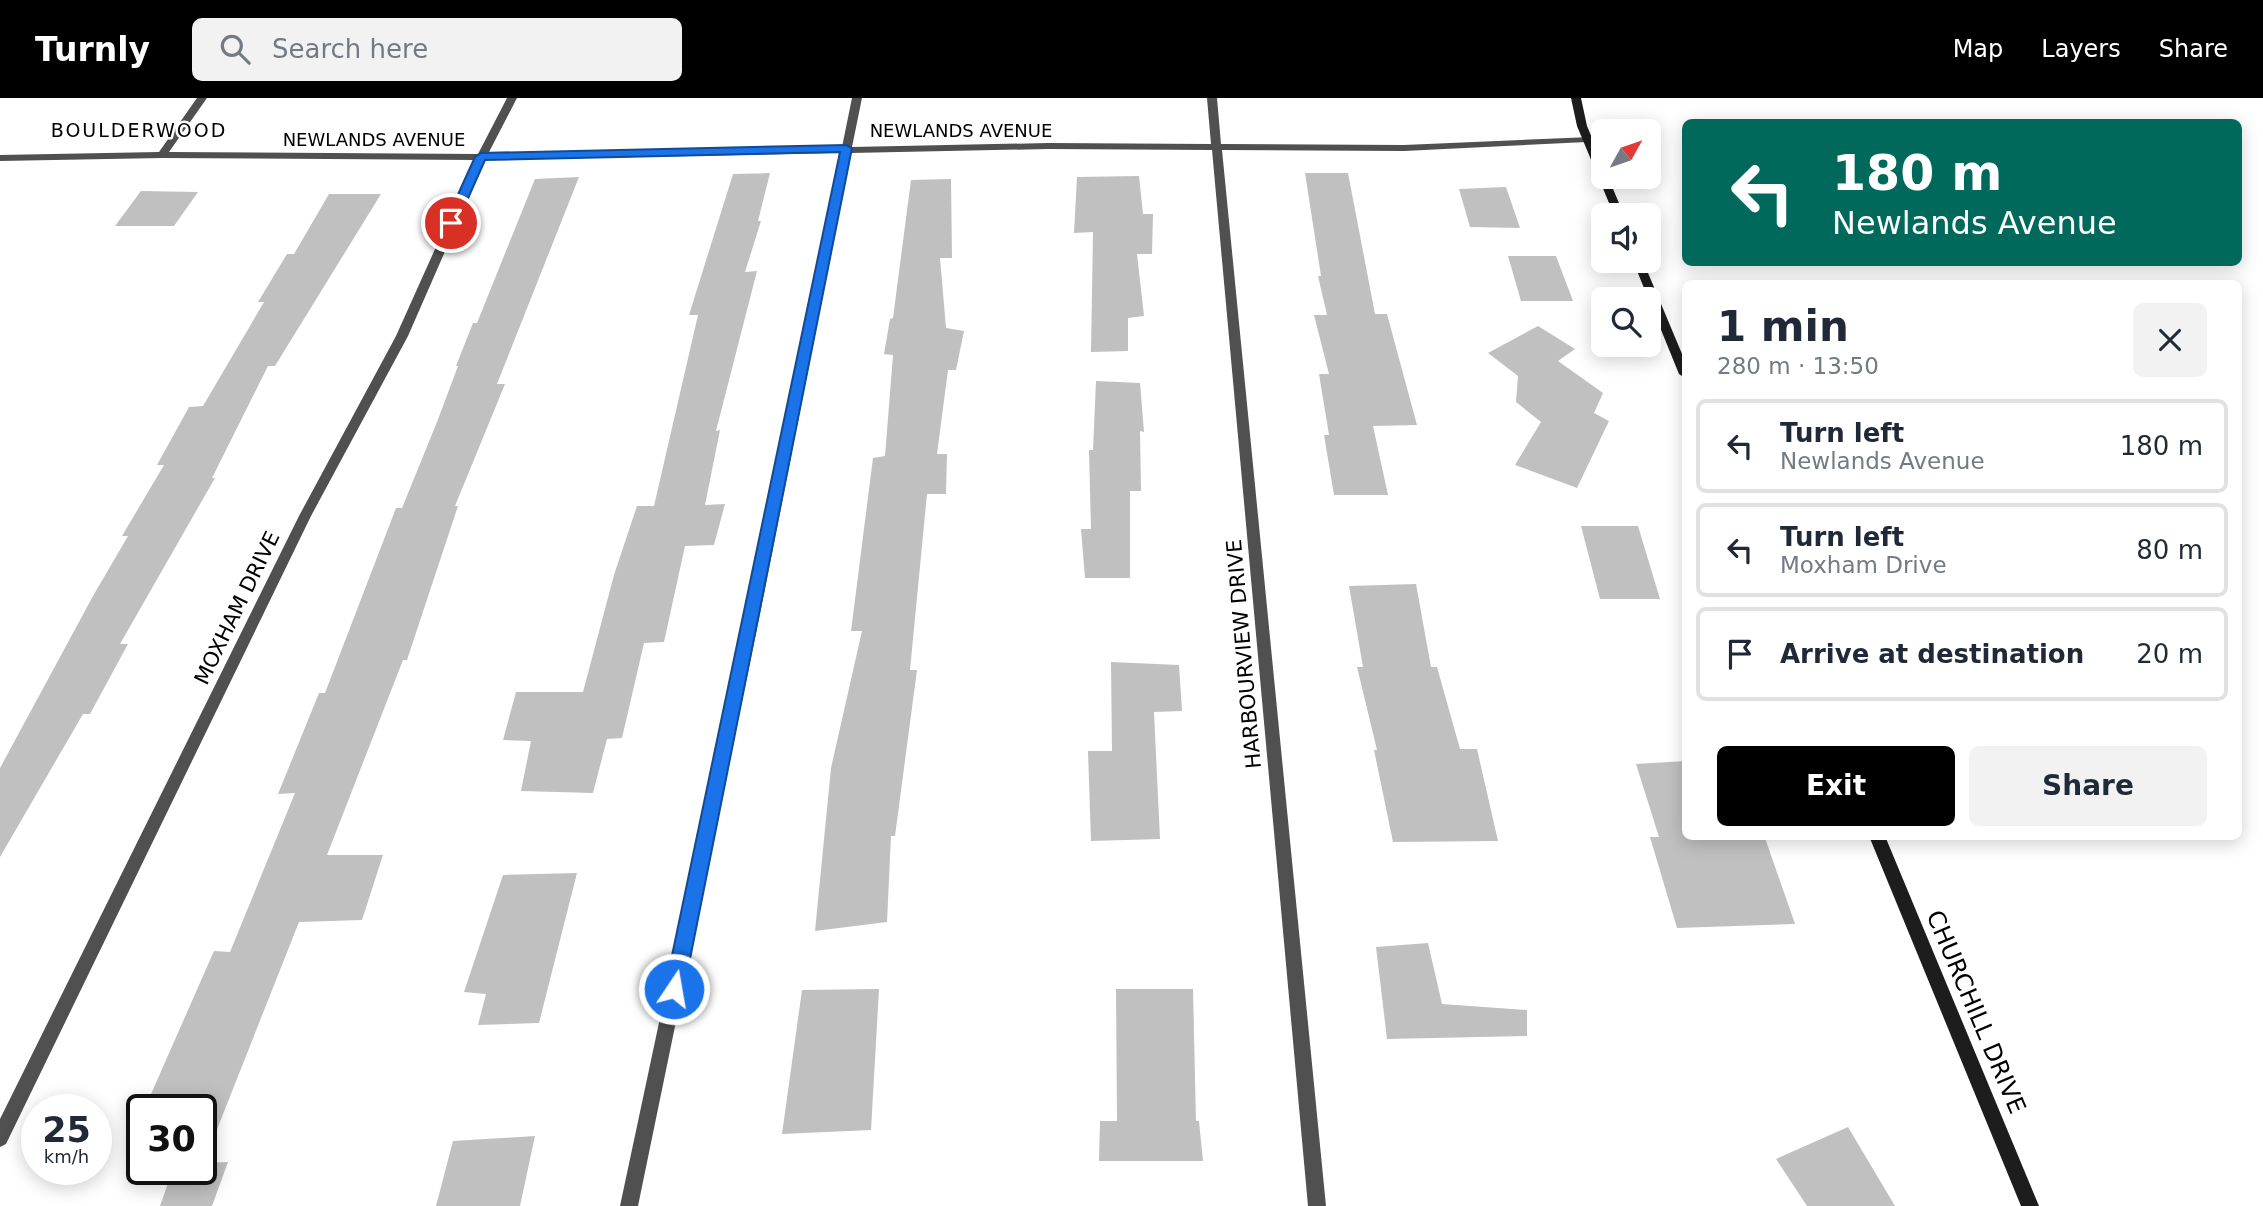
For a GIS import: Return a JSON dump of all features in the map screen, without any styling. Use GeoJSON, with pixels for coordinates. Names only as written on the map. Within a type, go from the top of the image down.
{"type":"FeatureCollection","features":[{"type":"Feature","properties":{"kind":"street"},"geometry":{"type":"LineString","coordinates":[[162,155],[202,98]]}},
{"type":"Feature","properties":{"kind":"street","name":"MOXHAM DRIVE"},"geometry":{"type":"LineString","coordinates":[[0,1138],[305,516],[402,336],[481,157],[512,98]]}},
{"type":"Feature","properties":{"kind":"street"},"geometry":{"type":"LineString","coordinates":[[629,1206],[754,609],[857,98]]}},
{"type":"Feature","properties":{"kind":"street","name":"HARBOURVIEW DRIVE"},"geometry":{"type":"LineString","coordinates":[[1212,98],[1317,1206]]}},
{"type":"Feature","properties":{"kind":"street"},"geometry":{"type":"LineString","coordinates":[[1576,98],[1587,139],[1614,203]]}},
{"type":"Feature","properties":{"kind":"street","name":"NEWLANDS AVENUE"},"geometry":{"type":"LineString","coordinates":[[0,158],[162,155],[481,157],[846,148],[1404,148],[1587,139]]}},
{"type":"Feature","properties":{"kind":"street"},"geometry":{"type":"LineString","coordinates":[[1643,273],[1682,367]]}},
{"type":"Feature","properties":{"kind":"street","name":"CHURCHILL DRIVE"},"geometry":{"type":"LineString","coordinates":[[1879,840],[2030,1206]]}},
{"type":"Feature","properties":{"kind":"building"},"geometry":{"type":"Polygon","coordinates":[[[770,173],[758,221],[761,221],[745,272],[757,271],[716,431],[720,430],[705,505],[725,504],[714,545],[685,546],[664,642],[644,643],[622,738],[607,739],[593,793],[521,791],[531,741],[503,740],[516,692],[583,692],[614,575],[637,506],[654,506],[698,315],[689,315],[733,174],[770,173]]]}},
{"type":"Feature","properties":{"kind":"building"},"geometry":{"type":"Polygon","coordinates":[[[1305,173],[1348,173],[1375,314],[1387,314],[1417,425],[1373,426],[1388,495],[1334,495],[1324,435],[1329,435],[1319,374],[1329,374],[1314,315],[1327,315],[1318,276],[1321,276],[1305,173]]]}},
{"type":"Feature","properties":{"kind":"building"},"geometry":{"type":"Polygon","coordinates":[[[1139,176],[1143,214],[1153,214],[1152,254],[1137,254],[1144,316],[1128,318],[1128,351],[1091,352],[1093,232],[1074,233],[1077,177],[1139,176]]]}},
{"type":"Feature","properties":{"kind":"building"},"geometry":{"type":"Polygon","coordinates":[[[579,177],[497,384],[505,384],[455,506],[458,506],[407,660],[403,660],[327,855],[383,855],[362,920],[299,922],[217,1129],[217,1094],[151,1094],[214,951],[230,952],[295,793],[278,794],[319,693],[325,693],[396,508],[402,508],[473,323],[477,323],[535,179],[579,177]]]}},
{"type":"Feature","properties":{"kind":"building"},"geometry":{"type":"Polygon","coordinates":[[[951,179],[952,258],[940,258],[946,328],[964,331],[956,370],[948,370],[937,454],[947,454],[946,494],[927,494],[910,670],[917,670],[895,836],[891,836],[887,922],[815,931],[831,768],[862,631],[851,631],[873,458],[885,456],[893,355],[884,354],[890,319],[893,318],[911,180],[951,179]]]}},
{"type":"Feature","properties":{"kind":"building"},"geometry":{"type":"Polygon","coordinates":[[[1506,187],[1520,228],[1470,227],[1459,189],[1506,187]]]}},
{"type":"Feature","properties":{"kind":"building"},"geometry":{"type":"Polygon","coordinates":[[[141,191],[198,192],[174,226],[115,226],[141,191]]]}},
{"type":"Feature","properties":{"kind":"building"},"geometry":{"type":"Polygon","coordinates":[[[329,194],[381,194],[275,366],[268,366],[212,478],[215,478],[120,644],[128,644],[90,714],[83,714],[0,857],[0,768],[128,536],[122,536],[164,465],[157,465],[189,407],[203,406],[264,302],[258,302],[287,254],[294,254],[329,194]]]}},
{"type":"Feature","properties":{"kind":"building"},"geometry":{"type":"Polygon","coordinates":[[[1508,256],[1556,256],[1573,301],[1521,301],[1508,256]]]}},
{"type":"Feature","properties":{"kind":"building"},"geometry":{"type":"Polygon","coordinates":[[[1538,326],[1575,349],[1558,361],[1603,393],[1594,413],[1609,421],[1577,488],[1515,465],[1541,422],[1516,402],[1518,376],[1488,353],[1538,326]]]}},
{"type":"Feature","properties":{"kind":"building"},"geometry":{"type":"Polygon","coordinates":[[[1096,381],[1140,383],[1144,432],[1140,431],[1141,491],[1130,491],[1130,578],[1085,578],[1081,529],[1091,529],[1089,450],[1093,450],[1096,381]]]}},
{"type":"Feature","properties":{"kind":"building"},"geometry":{"type":"Polygon","coordinates":[[[1581,526],[1638,526],[1660,599],[1600,599],[1581,526]]]}},
{"type":"Feature","properties":{"kind":"building"},"geometry":{"type":"Polygon","coordinates":[[[1416,584],[1431,667],[1437,667],[1460,749],[1477,749],[1498,841],[1393,842],[1374,750],[1377,750],[1357,667],[1363,667],[1349,586],[1416,584]]]}},
{"type":"Feature","properties":{"kind":"building"},"geometry":{"type":"Polygon","coordinates":[[[1111,662],[1179,665],[1182,711],[1154,712],[1160,839],[1091,841],[1088,751],[1112,751],[1111,662]]]}},
{"type":"Feature","properties":{"kind":"building"},"geometry":{"type":"Polygon","coordinates":[[[1682,761],[1682,840],[1766,840],[1795,924],[1677,928],[1650,837],[1659,837],[1636,764],[1682,761]]]}},
{"type":"Feature","properties":{"kind":"building"},"geometry":{"type":"Polygon","coordinates":[[[577,873],[539,1023],[478,1025],[486,994],[464,992],[503,875],[577,873]]]}},
{"type":"Feature","properties":{"kind":"building"},"geometry":{"type":"Polygon","coordinates":[[[1428,943],[1442,1004],[1527,1010],[1527,1036],[1387,1039],[1376,947],[1428,943]]]}},
{"type":"Feature","properties":{"kind":"building"},"geometry":{"type":"Polygon","coordinates":[[[879,989],[871,1130],[782,1134],[802,990],[879,989]]]}},
{"type":"Feature","properties":{"kind":"building"},"geometry":{"type":"Polygon","coordinates":[[[1116,989],[1193,989],[1196,1121],[1199,1121],[1203,1161],[1099,1161],[1100,1121],[1117,1121],[1116,989]]]}},
{"type":"Feature","properties":{"kind":"building"},"geometry":{"type":"Polygon","coordinates":[[[1848,1127],[1895,1206],[1807,1206],[1776,1159],[1848,1127]]]}},
{"type":"Feature","properties":{"kind":"building"},"geometry":{"type":"Polygon","coordinates":[[[535,1136],[520,1206],[436,1206],[453,1141],[535,1136]]]}},
{"type":"Feature","properties":{"kind":"building"},"geometry":{"type":"Polygon","coordinates":[[[217,1162],[228,1162],[212,1206],[160,1206],[167,1185],[217,1185],[217,1162]]]}},
{"type":"Feature","properties":{"kind":"district","name":"BOULDERWOOD"},"geometry":{"type":"Point","coordinates":[139,130]}},
{"type":"Feature","properties":{"kind":"route"},"geometry":{"type":"LineString","coordinates":[[451,223],[481,157],[846,148],[754,609],[674,989]]}}]}
